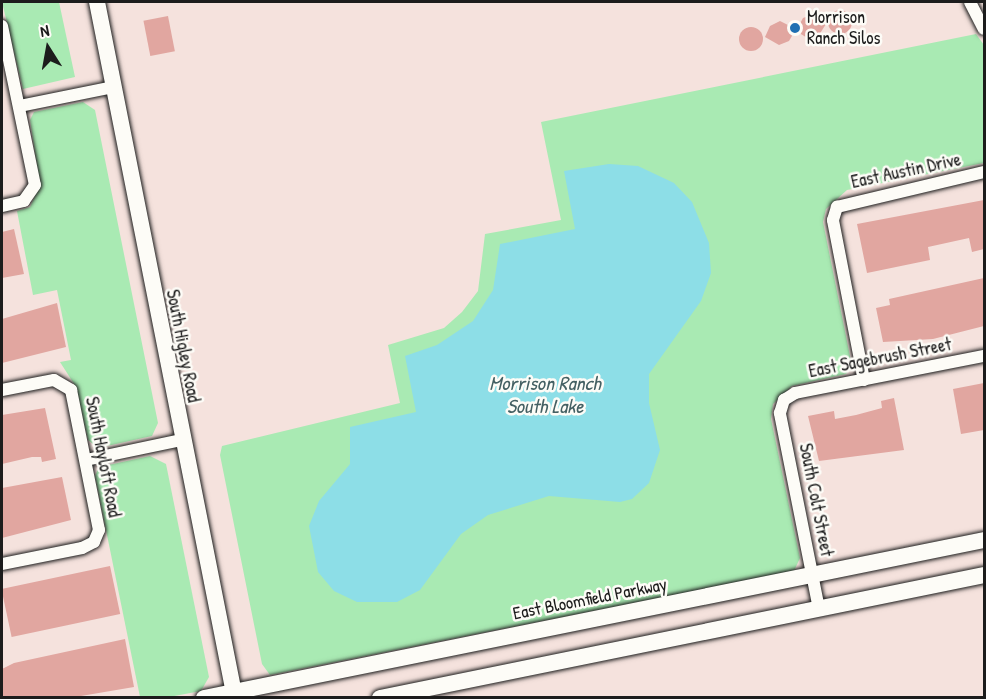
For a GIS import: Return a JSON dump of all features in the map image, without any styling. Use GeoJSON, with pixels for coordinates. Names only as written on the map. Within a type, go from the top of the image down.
{"type":"FeatureCollection","features":[{"type":"Feature","properties":{"kind":"street","name":"South Higley Road"},"geometry":{"type":"LineString","coordinates":[[97,2],[234,694]]}},
{"type":"Feature","properties":{"kind":"street"},"geometry":{"type":"LineString","coordinates":[[970,2],[984,29]]}},
{"type":"Feature","properties":{"kind":"street"},"geometry":{"type":"LineString","coordinates":[[2,26],[20,106],[33,191],[24,201],[2,206]]}},
{"type":"Feature","properties":{"kind":"street"},"geometry":{"type":"LineString","coordinates":[[20,106],[113,87]]}},
{"type":"Feature","properties":{"kind":"street","name":"East Austin Drive"},"geometry":{"type":"LineString","coordinates":[[864,380],[833,220],[837,207],[984,172]]}},
{"type":"Feature","properties":{"kind":"street","name":"East Sagebrush Street"},"geometry":{"type":"LineString","coordinates":[[784,400],[795,393],[984,356]]}},
{"type":"Feature","properties":{"kind":"street","name":"South Hayloft Road"},"geometry":{"type":"LineString","coordinates":[[2,390],[48,380],[66,385],[86,460],[97,536],[82,548],[2,564]]}},
{"type":"Feature","properties":{"kind":"street","name":"South Colt Street"},"geometry":{"type":"LineString","coordinates":[[784,400],[780,413],[819,609]]}},
{"type":"Feature","properties":{"kind":"street"},"geometry":{"type":"LineString","coordinates":[[86,460],[182,440]]}},
{"type":"Feature","properties":{"kind":"street","name":"East Bloomfield Parkway"},"geometry":{"type":"LineString","coordinates":[[204,698],[234,694],[984,540]]}},
{"type":"Feature","properties":{"kind":"street"},"geometry":{"type":"LineString","coordinates":[[380,698],[984,575]]}},
{"type":"Feature","properties":{"kind":"green space"},"geometry":{"type":"Polygon","coordinates":[[[2,2],[59,2],[75,77],[23,89],[2,2]]]}},
{"type":"Feature","properties":{"kind":"green space"},"geometry":{"type":"Polygon","coordinates":[[[976,34],[984,45],[984,163],[847,190],[826,209],[823,222],[852,366],[846,374],[792,386],[773,404],[771,419],[800,558],[794,571],[270,675],[262,664],[220,455],[222,446],[400,403],[388,345],[444,328],[462,312],[478,291],[485,234],[561,220],[541,122],[976,34]]]}},
{"type":"Feature","properties":{"kind":"green space"},"geometry":{"type":"Polygon","coordinates":[[[83,102],[95,110],[158,423],[152,436],[98,448],[88,440],[76,387],[60,362],[71,360],[57,290],[33,295],[17,211],[30,207],[40,185],[30,120],[34,112],[83,102]]]}},
{"type":"Feature","properties":{"kind":"green space"},"geometry":{"type":"Polygon","coordinates":[[[150,456],[166,464],[209,677],[201,691],[169,697],[140,697],[95,476],[99,467],[150,456]]]}},
{"type":"Feature","properties":{"kind":"water","name":"Morrison Ranch South Lake"},"geometry":{"type":"Polygon","coordinates":[[[609,164],[638,166],[674,183],[692,202],[709,243],[711,273],[701,301],[649,374],[649,403],[660,450],[649,483],[632,499],[620,502],[549,496],[488,515],[461,534],[420,590],[397,602],[357,602],[334,591],[318,572],[309,526],[319,501],[350,464],[350,427],[416,412],[405,356],[437,345],[473,321],[493,290],[500,244],[575,229],[564,171],[609,164]]]}},
{"type":"Feature","properties":{"kind":"building"},"geometry":{"type":"Polygon","coordinates":[[[840,10],[845,11],[851,17],[851,27],[845,33],[840,34],[835,33],[829,27],[828,22],[829,17],[835,11],[840,10]]]}},
{"type":"Feature","properties":{"kind":"building"},"geometry":{"type":"Polygon","coordinates":[[[811,15],[826,24],[819,35],[809,39],[796,31],[803,18],[811,15]]]}},
{"type":"Feature","properties":{"kind":"building"},"geometry":{"type":"Polygon","coordinates":[[[168,16],[175,51],[150,56],[143,21],[168,16]]]}},
{"type":"Feature","properties":{"kind":"building"},"geometry":{"type":"Polygon","coordinates":[[[780,21],[796,29],[789,41],[779,45],[765,37],[770,26],[780,21]]]}},
{"type":"Feature","properties":{"kind":"building"},"geometry":{"type":"Polygon","coordinates":[[[751,27],[760,30],[763,39],[760,48],[751,51],[742,48],[739,39],[742,30],[751,27]]]}},
{"type":"Feature","properties":{"kind":"building"},"geometry":{"type":"Polygon","coordinates":[[[984,200],[984,249],[972,252],[969,238],[928,247],[930,260],[867,273],[857,224],[984,200]]]}},
{"type":"Feature","properties":{"kind":"building"},"geometry":{"type":"Polygon","coordinates":[[[14,229],[24,274],[2,278],[2,232],[14,229]]]}},
{"type":"Feature","properties":{"kind":"building"},"geometry":{"type":"Polygon","coordinates":[[[984,278],[984,326],[933,339],[883,342],[876,308],[890,305],[889,299],[984,278]]]}},
{"type":"Feature","properties":{"kind":"building"},"geometry":{"type":"Polygon","coordinates":[[[57,303],[66,347],[2,363],[2,319],[57,303]]]}},
{"type":"Feature","properties":{"kind":"building"},"geometry":{"type":"Polygon","coordinates":[[[984,383],[984,430],[961,434],[953,389],[984,383]]]}},
{"type":"Feature","properties":{"kind":"building"},"geometry":{"type":"Polygon","coordinates":[[[894,398],[904,450],[819,461],[808,416],[834,411],[835,419],[856,415],[882,408],[881,401],[894,398]]]}},
{"type":"Feature","properties":{"kind":"building"},"geometry":{"type":"Polygon","coordinates":[[[45,408],[56,459],[42,462],[41,457],[32,457],[2,464],[2,415],[45,408]]]}},
{"type":"Feature","properties":{"kind":"building"},"geometry":{"type":"Polygon","coordinates":[[[62,477],[71,520],[2,538],[2,488],[62,477]]]}},
{"type":"Feature","properties":{"kind":"building"},"geometry":{"type":"Polygon","coordinates":[[[110,566],[120,614],[12,637],[2,589],[110,566]]]}},
{"type":"Feature","properties":{"kind":"building"},"geometry":{"type":"Polygon","coordinates":[[[125,639],[134,687],[81,696],[2,698],[2,669],[14,663],[125,639]]]}},
{"type":"Feature","properties":{"kind":"place","name":"Morrison Ranch Silos"},"geometry":{"type":"Point","coordinates":[795,28]}}]}
